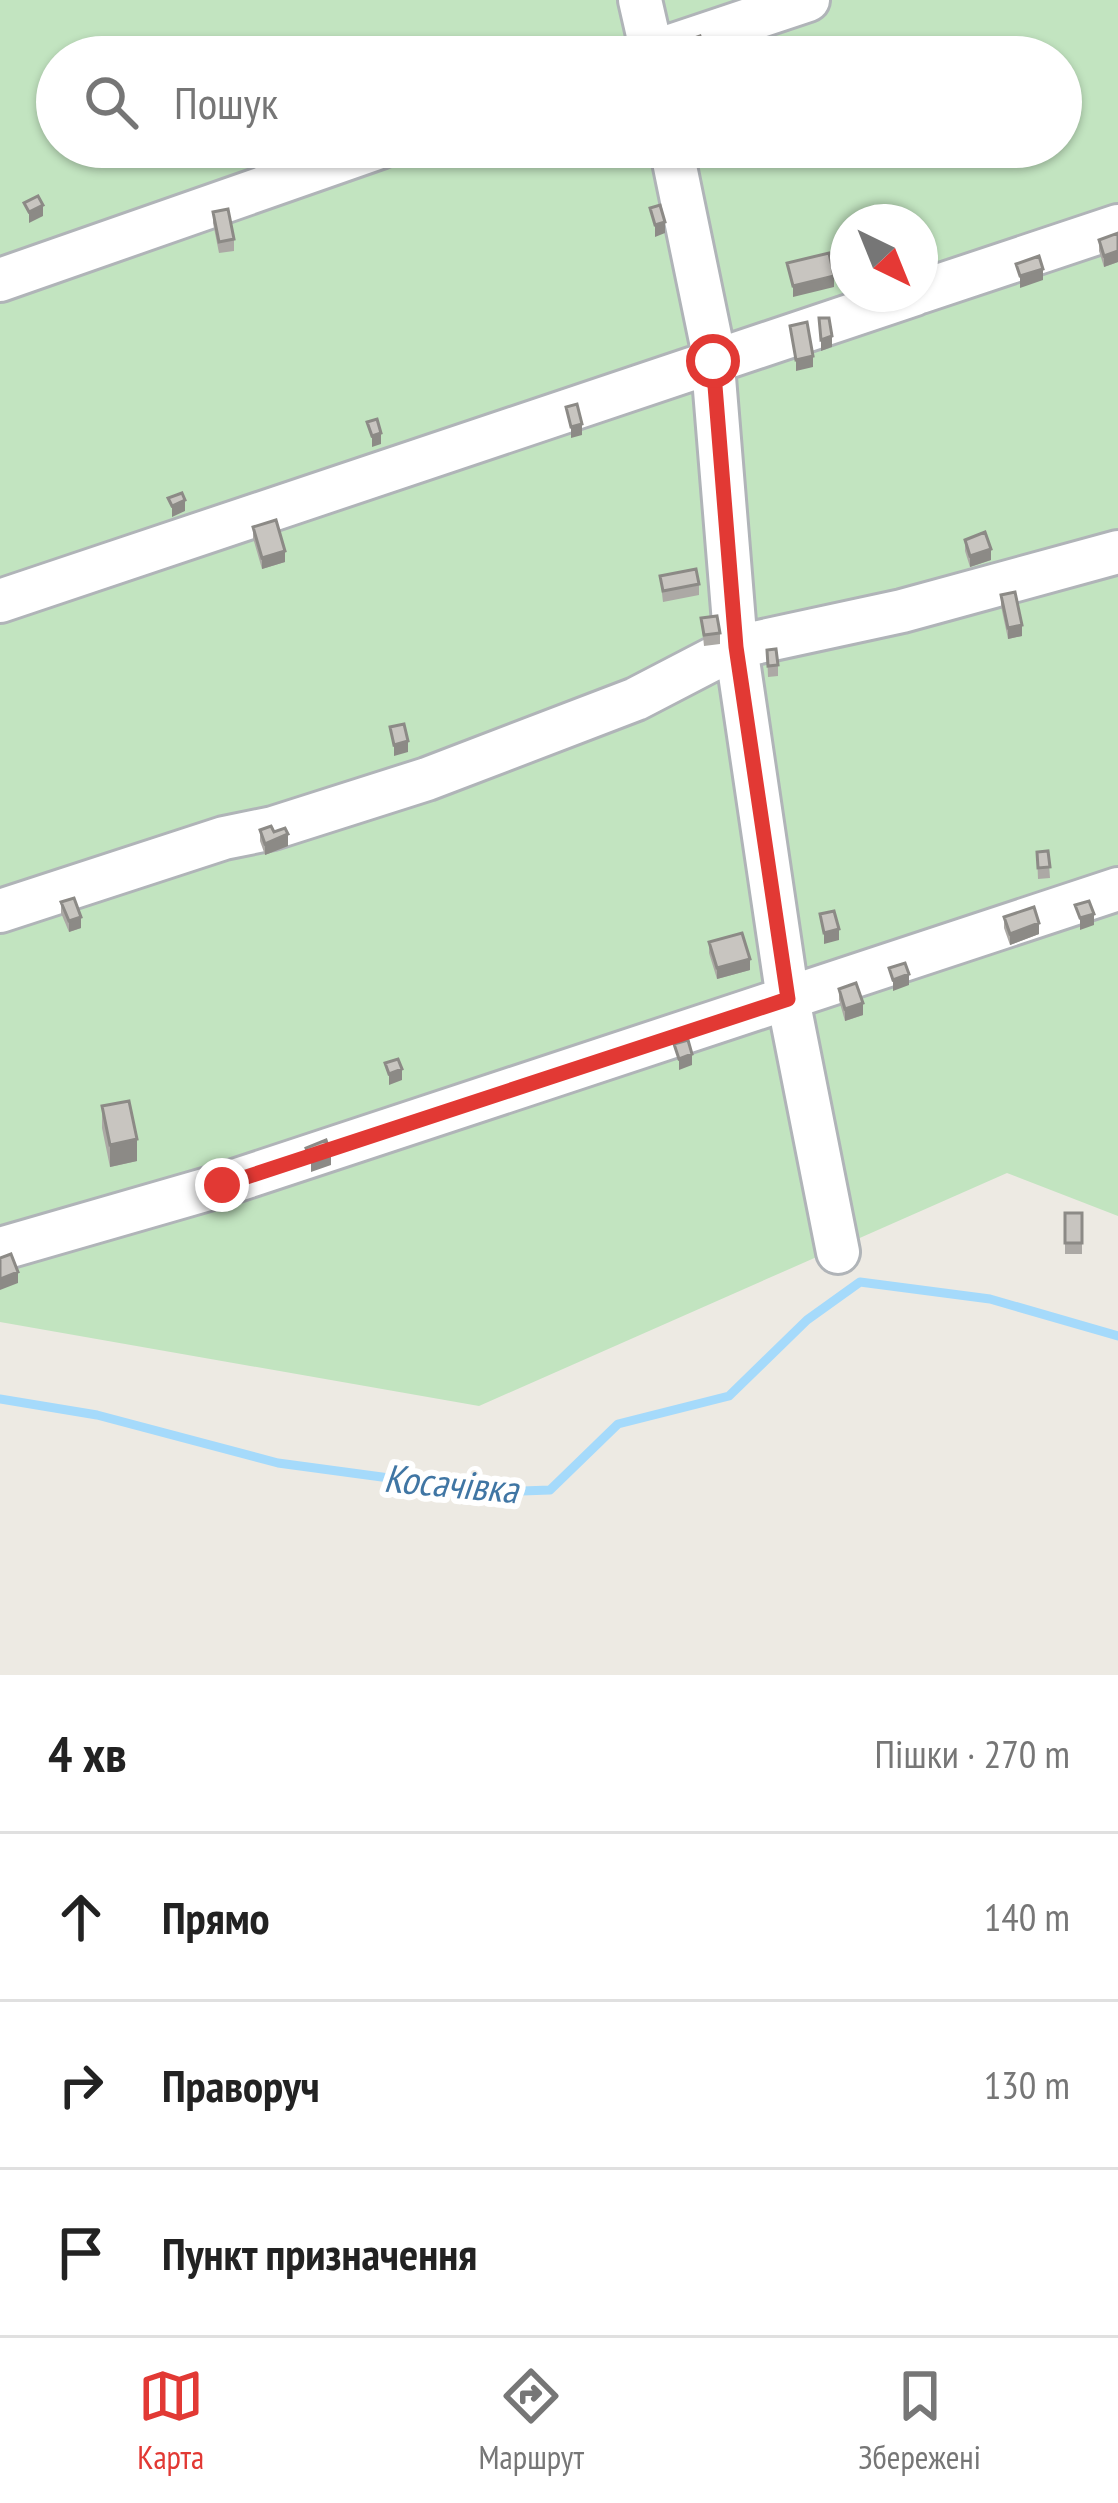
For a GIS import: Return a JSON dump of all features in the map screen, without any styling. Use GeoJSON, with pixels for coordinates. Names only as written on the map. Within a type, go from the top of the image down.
{"type":"FeatureCollection","features":[{"type":"Feature","properties":{"kind":"street"},"geometry":{"type":"LineString","coordinates":[[640,0],[645,36]]}},
{"type":"Feature","properties":{"kind":"street"},"geometry":{"type":"LineString","coordinates":[[703,36],[808,0]]}},
{"type":"Feature","properties":{"kind":"street"},"geometry":{"type":"LineString","coordinates":[[0,280],[320,168]]}},
{"type":"Feature","properties":{"kind":"street"},"geometry":{"type":"LineString","coordinates":[[675,168],[711,340],[736,647],[788,999],[838,1252]]}},
{"type":"Feature","properties":{"kind":"street"},"geometry":{"type":"LineString","coordinates":[[938,286],[1118,226]]}},
{"type":"Feature","properties":{"kind":"street"},"geometry":{"type":"LineString","coordinates":[[0,601],[861,312]]}},
{"type":"Feature","properties":{"kind":"street"},"geometry":{"type":"LineString","coordinates":[[0,910],[427,779],[636,699],[736,647],[902,611],[1118,552]]}},
{"type":"Feature","properties":{"kind":"street"},"geometry":{"type":"LineString","coordinates":[[0,1249],[222,1185],[1118,890]]}},
{"type":"Feature","properties":{"kind":"green space"},"geometry":{"type":"Polygon","coordinates":[[[0,0],[1118,0],[1118,1216],[1007,1173],[479,1406],[0,1322],[0,0]]]}},
{"type":"Feature","properties":{"kind":"building"},"geometry":{"type":"Polygon","coordinates":[[[38,196],[43,205],[29,212],[24,203],[38,196]]]}},
{"type":"Feature","properties":{"kind":"building"},"geometry":{"type":"Polygon","coordinates":[[[660,205],[665,222],[655,225],[650,208],[660,205]]]}},
{"type":"Feature","properties":{"kind":"building"},"geometry":{"type":"Polygon","coordinates":[[[228,209],[234,239],[219,242],[213,212],[228,209]]]}},
{"type":"Feature","properties":{"kind":"building"},"geometry":{"type":"Polygon","coordinates":[[[1118,233],[1118,251],[1104,256],[1099,240],[1118,233]]]}},
{"type":"Feature","properties":{"kind":"building"},"geometry":{"type":"Polygon","coordinates":[[[829,253],[830,277],[793,286],[787,263],[829,253]]]}},
{"type":"Feature","properties":{"kind":"building"},"geometry":{"type":"Polygon","coordinates":[[[1039,256],[1043,269],[1020,276],[1016,264],[1039,256]]]}},
{"type":"Feature","properties":{"kind":"building"},"geometry":{"type":"Polygon","coordinates":[[[819,318],[829,318],[832,336],[821,340],[819,318]]]}},
{"type":"Feature","properties":{"kind":"building"},"geometry":{"type":"Polygon","coordinates":[[[807,322],[813,356],[796,360],[790,326],[807,322]]]}},
{"type":"Feature","properties":{"kind":"building"},"geometry":{"type":"Polygon","coordinates":[[[577,404],[582,424],[571,427],[566,407],[577,404]]]}},
{"type":"Feature","properties":{"kind":"building"},"geometry":{"type":"Polygon","coordinates":[[[377,419],[381,433],[372,436],[367,422],[377,419]]]}},
{"type":"Feature","properties":{"kind":"building"},"geometry":{"type":"Polygon","coordinates":[[[182,493],[185,500],[172,506],[168,498],[182,493]]]}},
{"type":"Feature","properties":{"kind":"building"},"geometry":{"type":"Polygon","coordinates":[[[276,520],[285,551],[262,558],[253,527],[276,520]]]}},
{"type":"Feature","properties":{"kind":"building"},"geometry":{"type":"Polygon","coordinates":[[[985,532],[991,549],[970,556],[965,540],[985,532]]]}},
{"type":"Feature","properties":{"kind":"building"},"geometry":{"type":"Polygon","coordinates":[[[696,569],[699,584],[663,591],[660,576],[696,569]]]}},
{"type":"Feature","properties":{"kind":"building"},"geometry":{"type":"Polygon","coordinates":[[[1015,592],[1022,625],[1008,628],[1001,595],[1015,592]]]}},
{"type":"Feature","properties":{"kind":"building"},"geometry":{"type":"Polygon","coordinates":[[[717,616],[720,633],[704,635],[701,618],[717,616]]]}},
{"type":"Feature","properties":{"kind":"building"},"geometry":{"type":"Polygon","coordinates":[[[776,649],[778,665],[768,666],[767,650],[776,649]]]}},
{"type":"Feature","properties":{"kind":"building"},"geometry":{"type":"Polygon","coordinates":[[[404,724],[408,741],[394,745],[390,727],[404,724]]]}},
{"type":"Feature","properties":{"kind":"building"},"geometry":{"type":"Polygon","coordinates":[[[271,826],[274,832],[285,828],[288,834],[265,844],[260,830],[271,826]]]}},
{"type":"Feature","properties":{"kind":"building"},"geometry":{"type":"Polygon","coordinates":[[[1048,851],[1050,867],[1038,868],[1037,852],[1048,851]]]}},
{"type":"Feature","properties":{"kind":"building"},"geometry":{"type":"Polygon","coordinates":[[[74,898],[81,917],[69,921],[61,902],[74,898]]]}},
{"type":"Feature","properties":{"kind":"building"},"geometry":{"type":"Polygon","coordinates":[[[1089,901],[1094,914],[1080,918],[1075,905],[1089,901]]]}},
{"type":"Feature","properties":{"kind":"building"},"geometry":{"type":"Polygon","coordinates":[[[1034,907],[1039,923],[1010,934],[1004,917],[1034,907]]]}},
{"type":"Feature","properties":{"kind":"building"},"geometry":{"type":"Polygon","coordinates":[[[834,911],[839,929],[824,933],[820,914],[834,911]]]}},
{"type":"Feature","properties":{"kind":"building"},"geometry":{"type":"Polygon","coordinates":[[[742,933],[750,959],[717,968],[709,942],[742,933]]]}},
{"type":"Feature","properties":{"kind":"building"},"geometry":{"type":"Polygon","coordinates":[[[905,963],[909,974],[893,980],[889,968],[905,963]]]}},
{"type":"Feature","properties":{"kind":"building"},"geometry":{"type":"Polygon","coordinates":[[[856,983],[863,1003],[845,1009],[839,989],[856,983]]]}},
{"type":"Feature","properties":{"kind":"building"},"geometry":{"type":"Polygon","coordinates":[[[688,1040],[692,1054],[679,1059],[674,1044],[688,1040]]]}},
{"type":"Feature","properties":{"kind":"building"},"geometry":{"type":"Polygon","coordinates":[[[398,1059],[402,1069],[389,1074],[385,1063],[398,1059]]]}},
{"type":"Feature","properties":{"kind":"building"},"geometry":{"type":"Polygon","coordinates":[[[129,1101],[137,1139],[110,1145],[102,1106],[129,1101]]]}},
{"type":"Feature","properties":{"kind":"building"},"geometry":{"type":"Polygon","coordinates":[[[326,1140],[331,1154],[311,1161],[306,1148],[326,1140]]]}},
{"type":"Feature","properties":{"kind":"building"},"geometry":{"type":"Polygon","coordinates":[[[1065,1213],[1082,1213],[1082,1243],[1065,1243],[1065,1213]]]}},
{"type":"Feature","properties":{"kind":"building"},"geometry":{"type":"Polygon","coordinates":[[[11,1254],[18,1272],[0,1279],[0,1258],[11,1254]]]}},
{"type":"Feature","properties":{"kind":"waterway","name":"Косачівка"},"geometry":{"type":"LineString","coordinates":[[0,1399],[97,1415],[278,1463],[493,1492],[550,1490],[618,1424],[729,1396],[807,1320],[860,1282],[990,1299],[1118,1336]]}},
{"type":"Feature","properties":{"kind":"route"},"geometry":{"type":"LineString","coordinates":[[222,1185],[788,999],[736,647],[713,361]]}}]}
